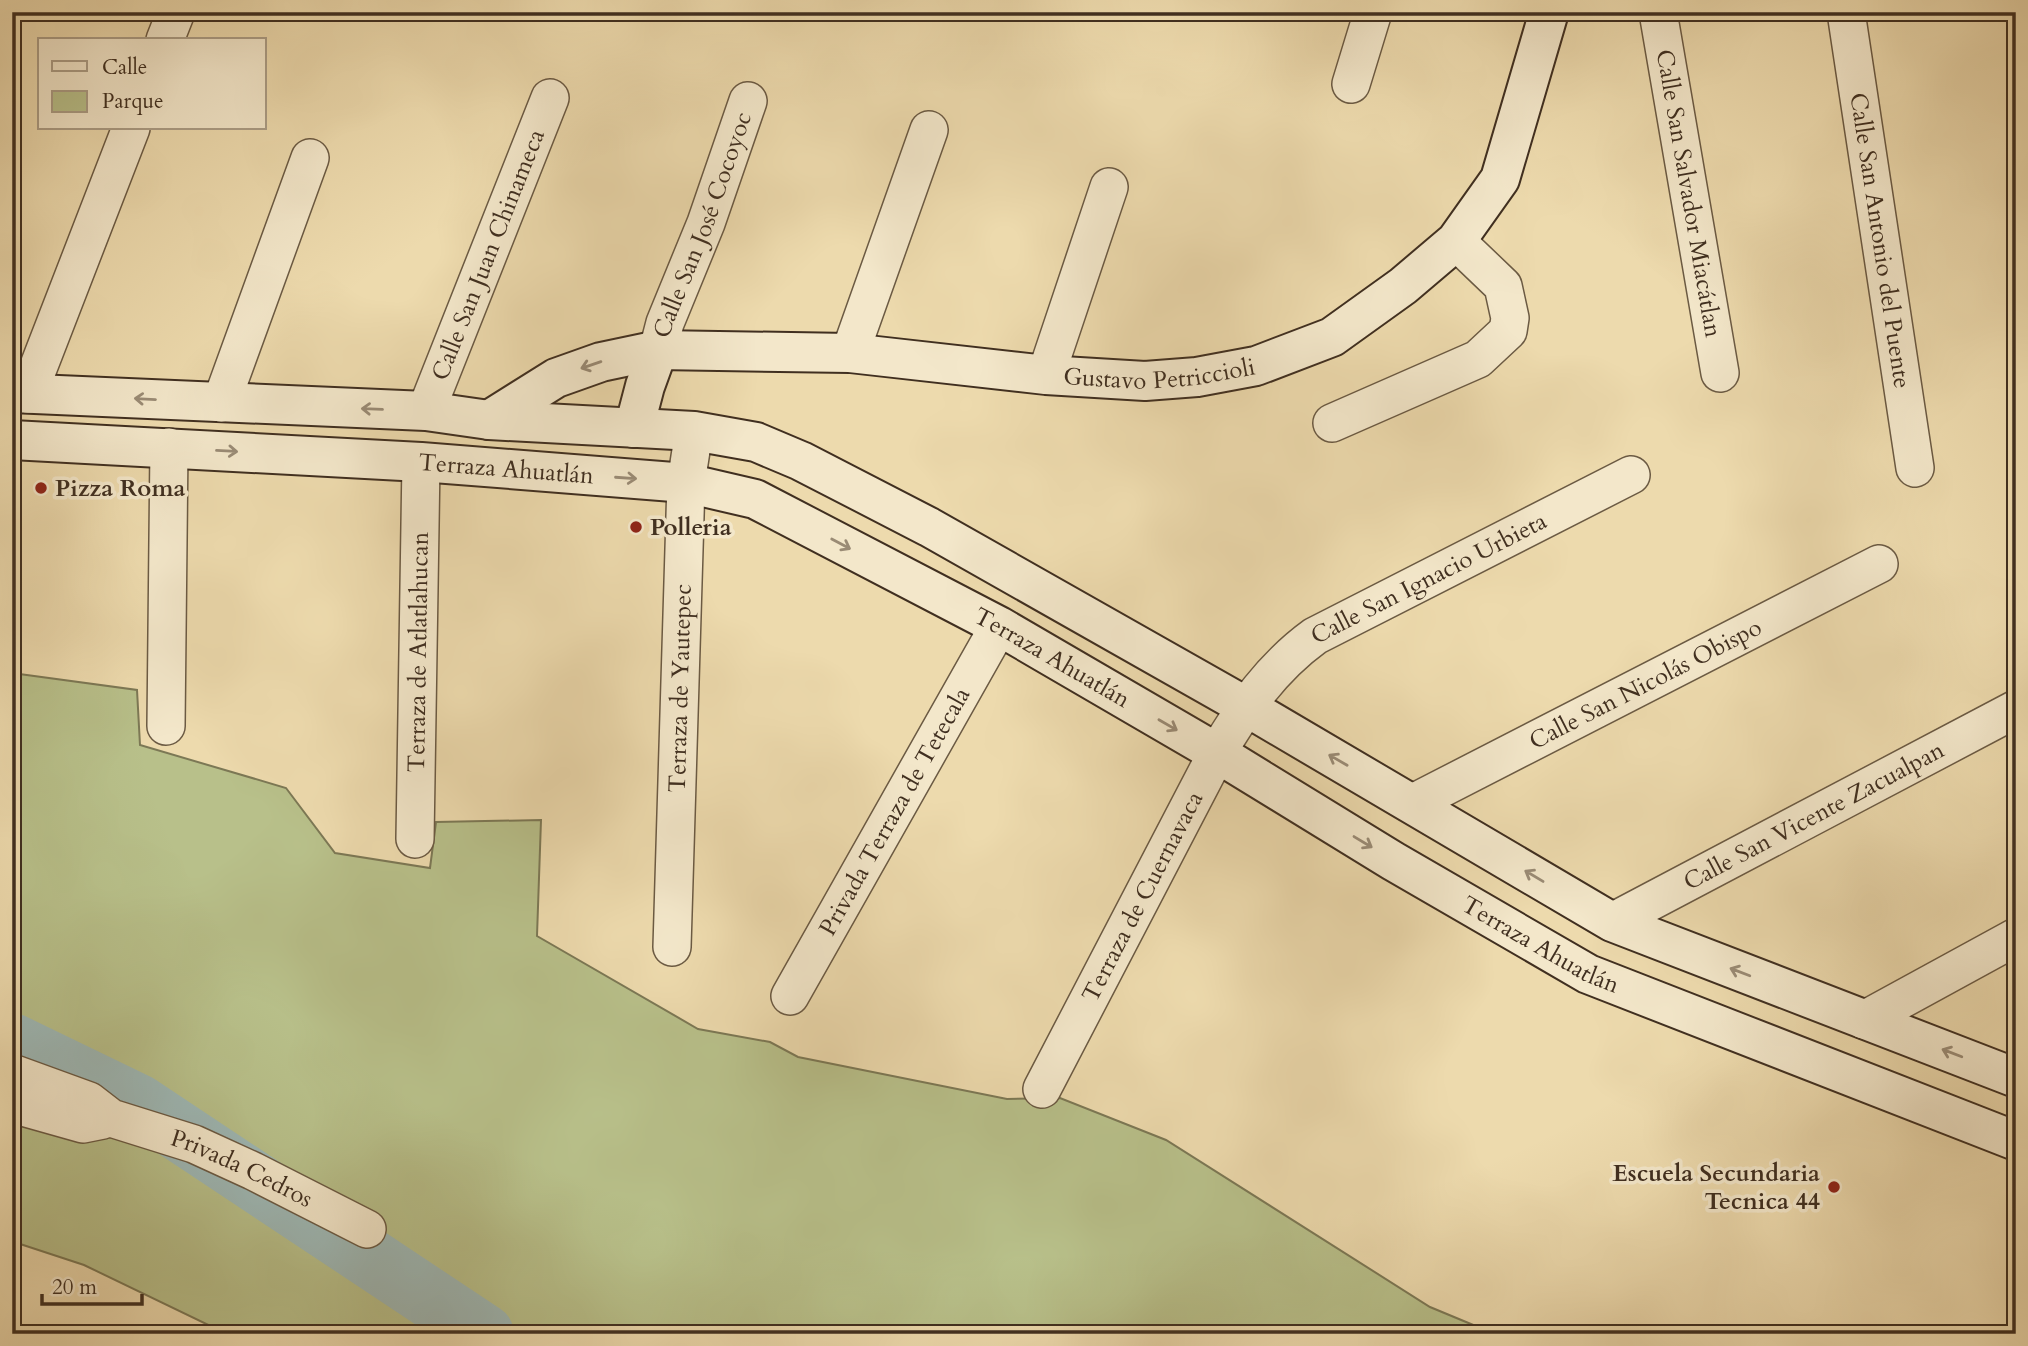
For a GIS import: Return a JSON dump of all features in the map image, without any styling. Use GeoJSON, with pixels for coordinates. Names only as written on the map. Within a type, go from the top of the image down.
{"type":"FeatureCollection","features":[{"type":"Feature","properties":{"kind":"street"},"geometry":{"type":"LineString","coordinates":[[166,38],[176,12]]}},
{"type":"Feature","properties":{"kind":"street"},"geometry":{"type":"LineString","coordinates":[[1351,84],[1373,12]]}},
{"type":"Feature","properties":{"kind":"street","name":"Gustavo Petriccioli"},"geometry":{"type":"LineString","coordinates":[[489,420],[556,378],[601,362],[657,350],[850,353],[1046,375],[1145,381],[1197,377],[1256,366],[1332,337],[1404,286],[1456,241],[1500,179],[1549,12]]}},
{"type":"Feature","properties":{"kind":"street","name":"Calle San Salvador Miacátlan"},"geometry":{"type":"LineString","coordinates":[[1658,12],[1720,373]]}},
{"type":"Feature","properties":{"kind":"street","name":"Calle San Antonio del Puente"},"geometry":{"type":"LineString","coordinates":[[1846,12],[1915,468]]}},
{"type":"Feature","properties":{"kind":"street","name":"Calle San Juan Chinameca"},"geometry":{"type":"LineString","coordinates":[[426,411],[550,98]]}},
{"type":"Feature","properties":{"kind":"street","name":"Calle San José Cocoyoc"},"geometry":{"type":"LineString","coordinates":[[657,350],[748,101]]}},
{"type":"Feature","properties":{"kind":"street"},"geometry":{"type":"LineString","coordinates":[[20,393],[130,130]]}},
{"type":"Feature","properties":{"kind":"street"},"geometry":{"type":"LineString","coordinates":[[850,353],[929,130]]}},
{"type":"Feature","properties":{"kind":"street"},"geometry":{"type":"LineString","coordinates":[[221,403],[310,158]]}},
{"type":"Feature","properties":{"kind":"street"},"geometry":{"type":"LineString","coordinates":[[1046,375],[1109,187]]}},
{"type":"Feature","properties":{"kind":"street"},"geometry":{"type":"LineString","coordinates":[[1332,423],[1478,359],[1508,331],[1510,318],[1503,286],[1456,241]]}},
{"type":"Feature","properties":{"kind":"street"},"geometry":{"type":"LineString","coordinates":[[634,428],[657,350]]}},
{"type":"Feature","properties":{"kind":"street","name":"Terraza Ahuatlán"},"geometry":{"type":"LineString","coordinates":[[20,393],[426,411],[489,420],[694,431],[756,442],[801,461],[929,527],[1413,803],[1612,922],[2016,1078]]}},
{"type":"Feature","properties":{"kind":"street","name":"Terraza de Yautepec"},"geometry":{"type":"LineString","coordinates":[[672,947],[686,483],[694,431]]}},
{"type":"Feature","properties":{"kind":"street","name":"Terraza Ahuatlán"},"geometry":{"type":"LineString","coordinates":[[12,440],[422,462],[686,483],[755,499],[999,626],[1588,974],[2016,1141]]}},
{"type":"Feature","properties":{"kind":"street"},"geometry":{"type":"LineString","coordinates":[[166,726],[169,447]]}},
{"type":"Feature","properties":{"kind":"street","name":"Terraza de Atlatlahucan"},"geometry":{"type":"LineString","coordinates":[[415,839],[422,462]]}},
{"type":"Feature","properties":{"kind":"street","name":"Calle San Ignacio Urbieta"},"geometry":{"type":"LineString","coordinates":[[1245,706],[1277,668],[1315,636],[1631,475]]}},
{"type":"Feature","properties":{"kind":"street","name":"Calle San Nicolás Obispo"},"geometry":{"type":"LineString","coordinates":[[1413,803],[1879,564]]}},
{"type":"Feature","properties":{"kind":"street","name":"Privada Terraza de Tetecala"},"geometry":{"type":"LineString","coordinates":[[790,996],[999,626]]}},
{"type":"Feature","properties":{"kind":"street","name":"Terraza de Cuernavaca"},"geometry":{"type":"LineString","coordinates":[[1042,1089],[1217,753],[1245,706]]}},
{"type":"Feature","properties":{"kind":"street","name":"Calle San Vicente Zacualpan"},"geometry":{"type":"LineString","coordinates":[[1612,922],[2016,709]]}},
{"type":"Feature","properties":{"kind":"street"},"geometry":{"type":"LineString","coordinates":[[1864,1020],[2016,937]]}},
{"type":"Feature","properties":{"kind":"street","name":"Privada Cedros"},"geometry":{"type":"LineString","coordinates":[[12,1073],[89,1101],[111,1118],[194,1144],[368,1228]]}},
{"type":"Feature","properties":{"kind":"street","name":"Privada Cedros"},"geometry":{"type":"LineString","coordinates":[[12,1104],[83,1124],[111,1118]]}},
{"type":"Feature","properties":{"kind":"green space"},"geometry":{"type":"Polygon","coordinates":[[[12,673],[137,690],[140,745],[286,788],[335,853],[430,868],[436,822],[541,820],[537,936],[698,1029],[770,1042],[798,1057],[1007,1099],[1060,1098],[1166,1140],[1430,1307],[1495,1334],[227,1334],[84,1265],[14,1242],[20,1153],[12,1150],[12,673]]]}},
{"type":"Feature","properties":{"kind":"waterway"},"geometry":{"type":"LineString","coordinates":[[12,1043],[138,1104],[484,1334]]}},
{"type":"Feature","properties":{"kind":"place","name":"Pizza Roma"},"geometry":{"type":"Point","coordinates":[41,488]}},
{"type":"Feature","properties":{"kind":"place","name":"Polleria"},"geometry":{"type":"Point","coordinates":[636,527]}},
{"type":"Feature","properties":{"kind":"place","name":"Escuela Secundaria Tecnica 44"},"geometry":{"type":"Point","coordinates":[1834,1187]}}]}
